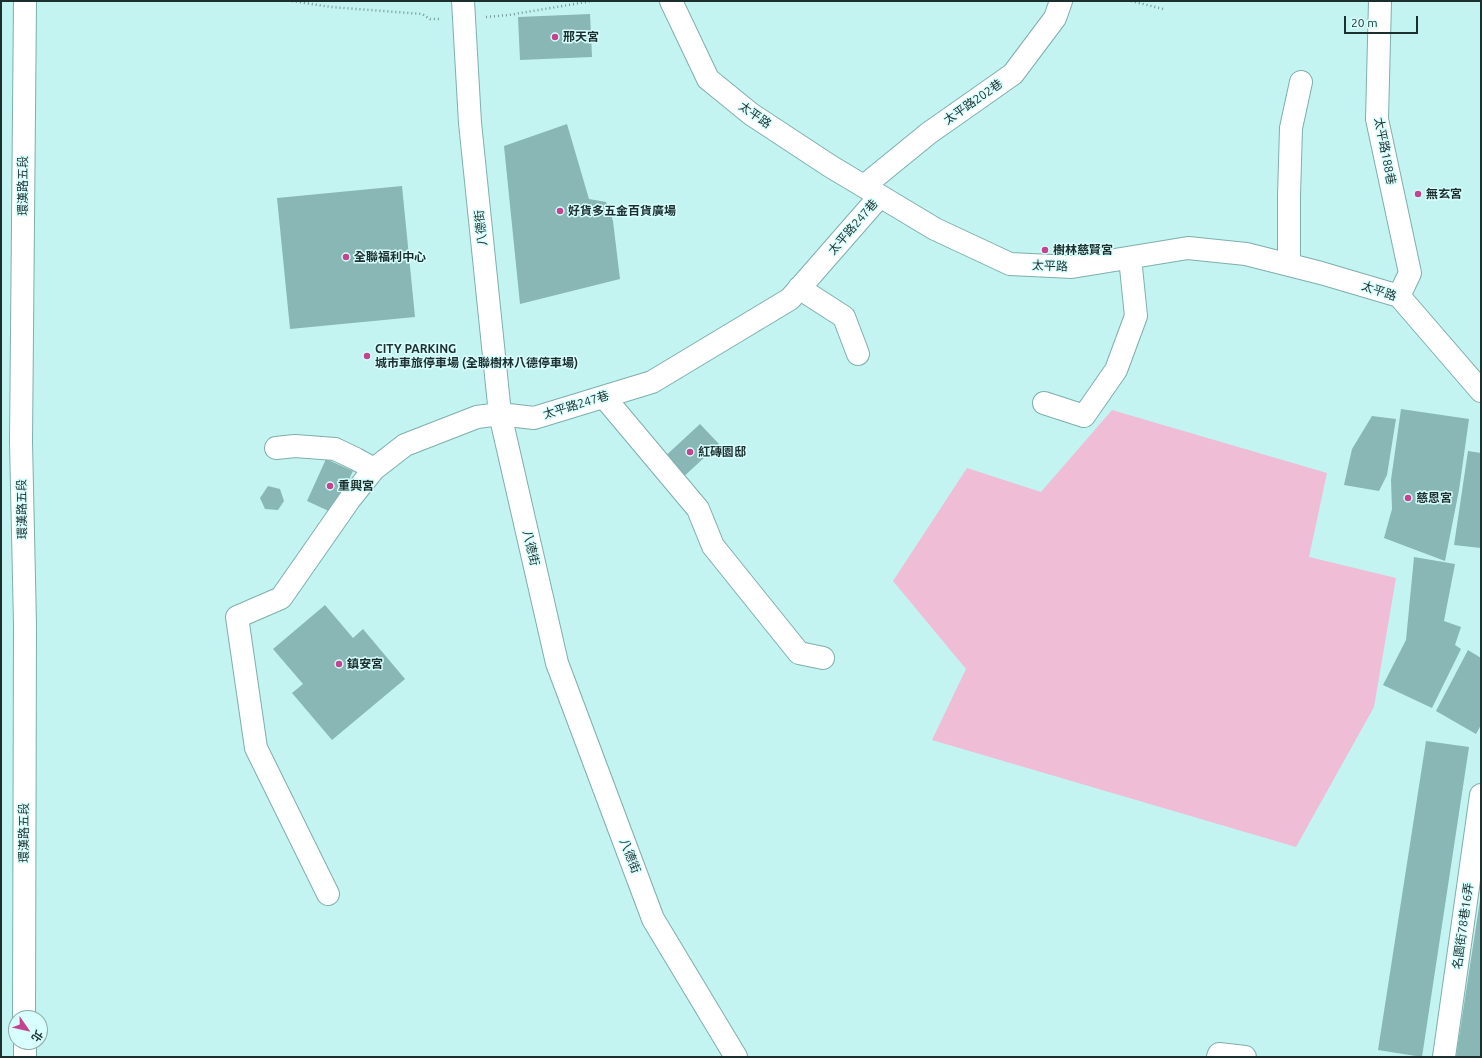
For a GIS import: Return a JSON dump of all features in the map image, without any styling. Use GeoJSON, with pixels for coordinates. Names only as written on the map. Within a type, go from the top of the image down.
{"type":"FeatureCollection","features":[{"type":"Feature","properties":{"kind":"street","name":"環漢路五段"},"geometry":{"type":"LineString","coordinates":[[24,1010],[25,625],[21,427],[25,1]]}},
{"type":"Feature","properties":{"kind":"street","name":"八德街"},"geometry":{"type":"LineString","coordinates":[[463,1],[470,123],[500,414],[557,663],[653,919],[736,1057]]}},
{"type":"Feature","properties":{"kind":"street","name":"太平路"},"geometry":{"type":"LineString","coordinates":[[671,1],[708,79],[751,114],[830,166],[935,229],[1010,264],[1072,267],[1188,248],[1246,254],[1322,273],[1399,296],[1481,391]]}},
{"type":"Feature","properties":{"kind":"street","name":"太平路202巷"},"geometry":{"type":"LineString","coordinates":[[872,191],[929,133],[1013,74],[1055,18],[1062,1]]}},
{"type":"Feature","properties":{"kind":"street","name":"太平路188巷"},"geometry":{"type":"LineString","coordinates":[[1380,1],[1378,120],[1410,273],[1399,296]]}},
{"type":"Feature","properties":{"kind":"street"},"geometry":{"type":"LineString","coordinates":[[1289,265],[1288,196],[1291,128],[1301,82]]}},
{"type":"Feature","properties":{"kind":"street","name":"太平路247巷"},"geometry":{"type":"LineString","coordinates":[[328,894],[256,748],[237,617],[281,598],[350,499],[374,469],[405,445],[477,417],[500,414],[534,418],[652,382],[790,299],[872,191]]}},
{"type":"Feature","properties":{"kind":"street"},"geometry":{"type":"LineString","coordinates":[[1044,402],[1084,416],[1116,370],[1136,316],[1130,258]]}},
{"type":"Feature","properties":{"kind":"street"},"geometry":{"type":"LineString","coordinates":[[799,288],[844,317],[858,354]]}},
{"type":"Feature","properties":{"kind":"street"},"geometry":{"type":"LineString","coordinates":[[604,397],[698,509],[713,546],[799,653],[823,658]]}},
{"type":"Feature","properties":{"kind":"street"},"geometry":{"type":"LineString","coordinates":[[276,448],[295,446],[335,449],[374,469]]}},
{"type":"Feature","properties":{"kind":"street","name":"名園街78巷16弄"},"geometry":{"type":"LineString","coordinates":[[1444,1057],[1481,795]]}},
{"type":"Feature","properties":{"kind":"street"},"geometry":{"type":"LineString","coordinates":[[1218,1057],[1219,1054],[1245,1057]]}},
{"type":"Feature","properties":{"kind":"path"},"geometry":{"type":"LineString","coordinates":[[1131,1],[1163,10]]}},
{"type":"Feature","properties":{"kind":"shaded area"},"geometry":{"type":"Polygon","coordinates":[[[1112,410],[1327,473],[1309,557],[1396,578],[1374,707],[1296,847],[932,740],[966,669],[893,581],[967,468],[1041,492],[1112,410]]]}},
{"type":"Feature","properties":{"kind":"building","name":"邢天宮"},"geometry":{"type":"Polygon","coordinates":[[[590,14],[592,57],[520,60],[518,17],[590,14]]]}},
{"type":"Feature","properties":{"kind":"building","name":"好貨多五金百貨廣場"},"geometry":{"type":"Polygon","coordinates":[[[567,124],[589,199],[606,202],[613,221],[620,279],[520,304],[504,146],[567,124]]]}},
{"type":"Feature","properties":{"kind":"building","name":"全聯福利中心"},"geometry":{"type":"Polygon","coordinates":[[[402,186],[415,317],[290,329],[277,198],[402,186]]]}},
{"type":"Feature","properties":{"kind":"building"},"geometry":{"type":"Polygon","coordinates":[[[1401,409],[1469,419],[1459,490],[1445,561],[1384,538],[1392,509],[1391,480],[1401,409]]]}},
{"type":"Feature","properties":{"kind":"building"},"geometry":{"type":"Polygon","coordinates":[[[1372,416],[1396,419],[1387,475],[1379,491],[1344,485],[1352,449],[1372,416]]]}},
{"type":"Feature","properties":{"kind":"building","name":"紅磚園邸"},"geometry":{"type":"Polygon","coordinates":[[[700,424],[719,444],[680,480],[661,460],[700,424]]]}},
{"type":"Feature","properties":{"kind":"building"},"geometry":{"type":"Polygon","coordinates":[[[1468,451],[1481,453],[1481,548],[1454,545],[1468,451]]]}},
{"type":"Feature","properties":{"kind":"building","name":"重興宮"},"geometry":{"type":"Polygon","coordinates":[[[326,459],[353,471],[333,513],[307,501],[326,459]]]}},
{"type":"Feature","properties":{"kind":"building"},"geometry":{"type":"Polygon","coordinates":[[[268,486],[280,489],[284,501],[278,510],[265,509],[260,498],[268,486]]]}},
{"type":"Feature","properties":{"kind":"building"},"geometry":{"type":"Polygon","coordinates":[[[1414,557],[1455,564],[1444,621],[1461,627],[1455,645],[1461,649],[1432,708],[1383,685],[1406,640],[1414,557]]]}},
{"type":"Feature","properties":{"kind":"building","name":"鎮安宮"},"geometry":{"type":"Polygon","coordinates":[[[325,605],[353,638],[363,629],[405,679],[332,740],[292,693],[303,684],[273,649],[325,605]]]}},
{"type":"Feature","properties":{"kind":"building"},"geometry":{"type":"Polygon","coordinates":[[[1468,650],[1481,658],[1481,725],[1476,734],[1436,711],[1468,650]]]}},
{"type":"Feature","properties":{"kind":"building"},"geometry":{"type":"Polygon","coordinates":[[[1426,741],[1469,747],[1422,1057],[1378,1050],[1426,741]]]}},
{"type":"Feature","properties":{"kind":"building"},"geometry":{"type":"Polygon","coordinates":[[[1480,900],[1481,1057],[1456,1057],[1480,900]]]}},
{"type":"Feature","properties":{"kind":"place","name":"邢天宮"},"geometry":{"type":"Point","coordinates":[555,37]}},
{"type":"Feature","properties":{"kind":"place","name":"無玄宮"},"geometry":{"type":"Point","coordinates":[1418,194]}},
{"type":"Feature","properties":{"kind":"place","name":"好貨多五金百貨廣場"},"geometry":{"type":"Point","coordinates":[560,211]}},
{"type":"Feature","properties":{"kind":"place","name":"樹林慈賢宮"},"geometry":{"type":"Point","coordinates":[1045,250]}},
{"type":"Feature","properties":{"kind":"place","name":"全聯福利中心"},"geometry":{"type":"Point","coordinates":[346,257]}},
{"type":"Feature","properties":{"kind":"place","name":"CITY PARKING 城市車旅停車場 (全聯樹林八德停車場)"},"geometry":{"type":"Point","coordinates":[367,356]}},
{"type":"Feature","properties":{"kind":"place","name":"紅磚園邸"},"geometry":{"type":"Point","coordinates":[690,452]}},
{"type":"Feature","properties":{"kind":"place","name":"重興宮"},"geometry":{"type":"Point","coordinates":[330,486]}},
{"type":"Feature","properties":{"kind":"place","name":"慈恩宮"},"geometry":{"type":"Point","coordinates":[1408,498]}},
{"type":"Feature","properties":{"kind":"place","name":"鎮安宮"},"geometry":{"type":"Point","coordinates":[339,664]}}]}
